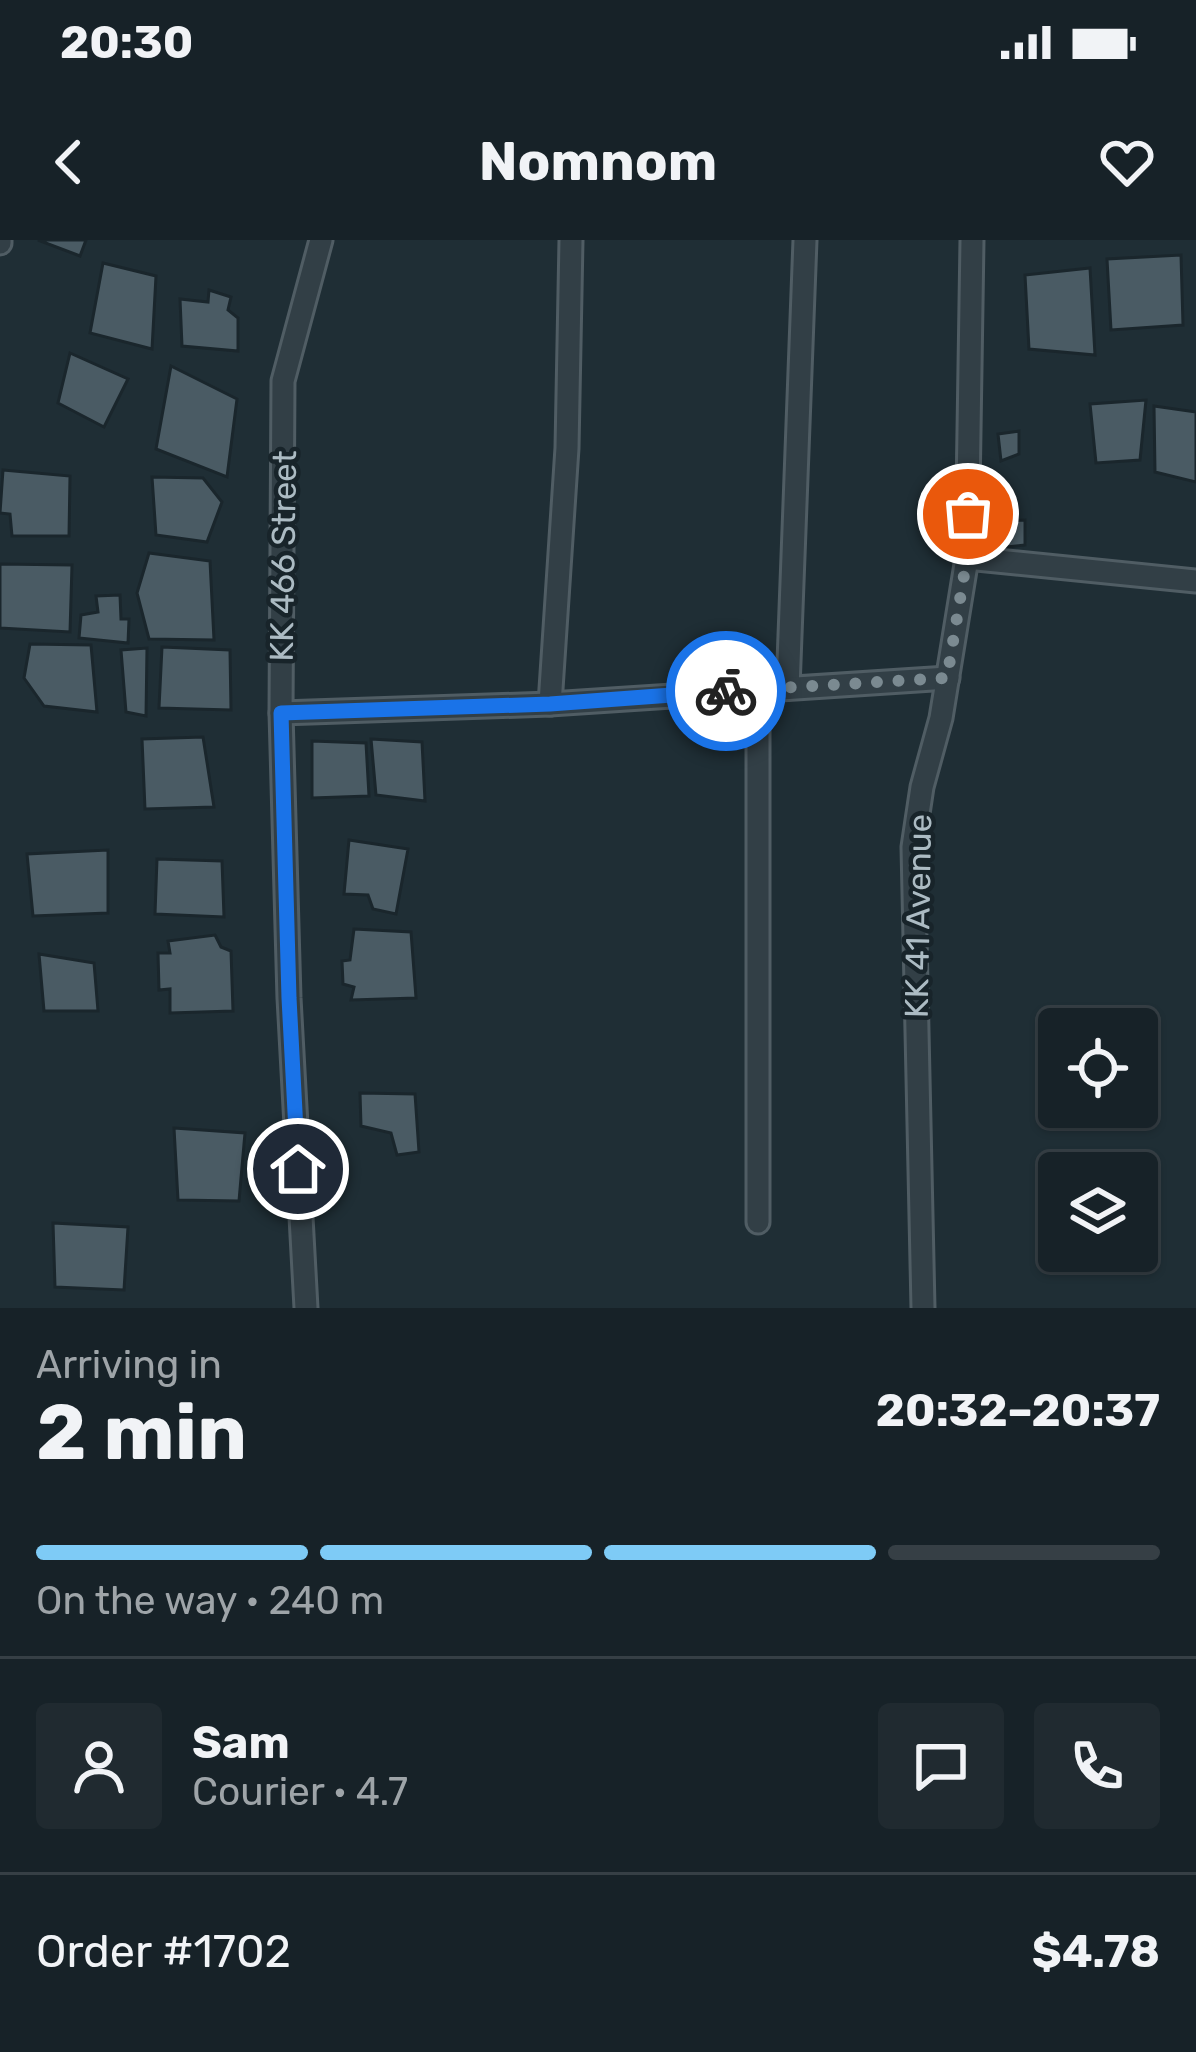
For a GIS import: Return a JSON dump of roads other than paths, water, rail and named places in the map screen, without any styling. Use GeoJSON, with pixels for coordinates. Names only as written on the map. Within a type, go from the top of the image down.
{"type":"FeatureCollection","features":[{"type":"Feature","properties":{"kind":"street","name":"KK 466 Street"},"geometry":{"type":"LineString","coordinates":[[306,1308],[289,998],[281,713],[284,381],[321,240]]}},
{"type":"Feature","properties":{"kind":"street"},"geometry":{"type":"LineString","coordinates":[[550,704],[567,448],[571,240]]}},
{"type":"Feature","properties":{"kind":"street"},"geometry":{"type":"LineString","coordinates":[[788,688],[805,240]]}},
{"type":"Feature","properties":{"kind":"street","name":"KK 41 Avenue"},"geometry":{"type":"LineString","coordinates":[[923,1308],[914,847],[967,557],[972,240]]}},
{"type":"Feature","properties":{"kind":"street"},"geometry":{"type":"LineString","coordinates":[[967,557],[1196,581]]}},
{"type":"Feature","properties":{"kind":"street"},"geometry":{"type":"LineString","coordinates":[[281,713],[550,704],[947,678]]}},
{"type":"Feature","properties":{"kind":"street"},"geometry":{"type":"LineString","coordinates":[[758,689],[758,1222]]}}]}
